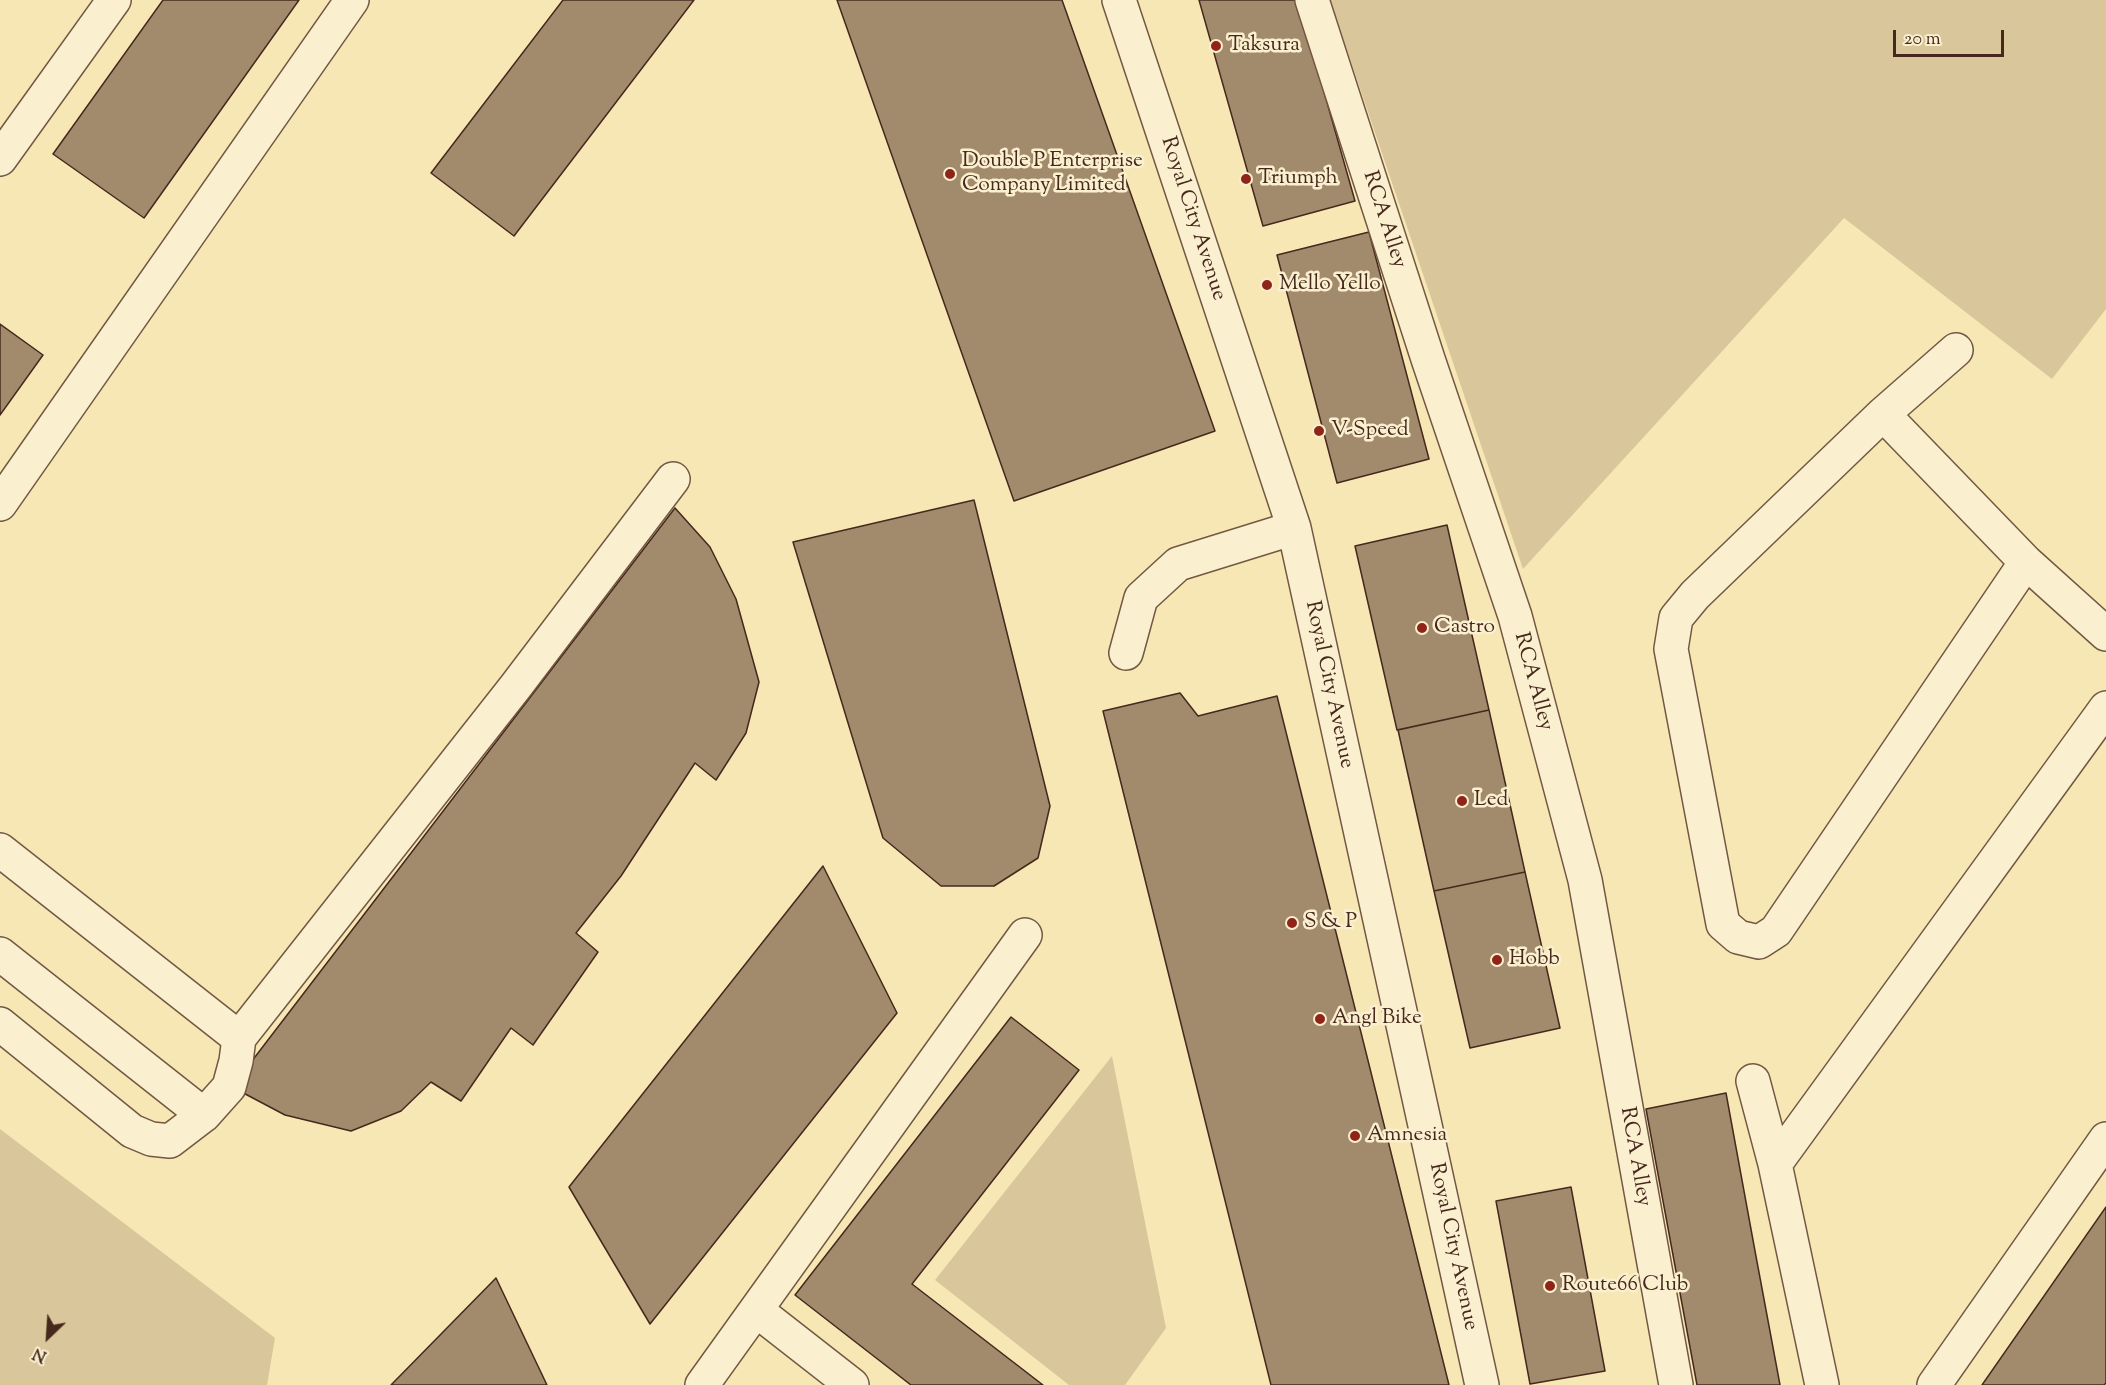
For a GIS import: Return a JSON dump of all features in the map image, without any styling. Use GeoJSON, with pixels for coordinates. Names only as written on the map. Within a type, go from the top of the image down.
{"type":"FeatureCollection","features":[{"type":"Feature","properties":{"kind":"street"},"geometry":{"type":"LineString","coordinates":[[0,159],[114,0]]}},
{"type":"Feature","properties":{"kind":"street"},"geometry":{"type":"LineString","coordinates":[[0,504],[352,0]]}},
{"type":"Feature","properties":{"kind":"street","name":"Royal City Avenue"},"geometry":{"type":"LineString","coordinates":[[1119,0],[1294,528],[1482,1385]]}},
{"type":"Feature","properties":{"kind":"street","name":"RCA Alley"},"geometry":{"type":"LineString","coordinates":[[1312,0],[1424,348],[1515,616],[1585,880],[1676,1385]]}},
{"type":"Feature","properties":{"kind":"street"},"geometry":{"type":"LineString","coordinates":[[1956,350],[1883,414],[1695,595],[1676,618],[1671,649],[1723,924],[1738,938],[1759,942],[1776,931],[2026,562]]}},
{"type":"Feature","properties":{"kind":"street"},"geometry":{"type":"LineString","coordinates":[[1883,414],[2026,562],[2106,634]]}},
{"type":"Feature","properties":{"kind":"street"},"geometry":{"type":"LineString","coordinates":[[0,1024],[132,1131],[151,1139],[170,1141],[204,1115],[229,1087],[239,1038],[516,686],[673,479]]}},
{"type":"Feature","properties":{"kind":"street"},"geometry":{"type":"LineString","coordinates":[[1126,653],[1141,598],[1178,564],[1294,528]]}},
{"type":"Feature","properties":{"kind":"street"},"geometry":{"type":"LineString","coordinates":[[1776,1164],[2106,708]]}},
{"type":"Feature","properties":{"kind":"street"},"geometry":{"type":"LineString","coordinates":[[0,850],[239,1038]]}},
{"type":"Feature","properties":{"kind":"street"},"geometry":{"type":"LineString","coordinates":[[702,1385],[1025,935]]}},
{"type":"Feature","properties":{"kind":"street"},"geometry":{"type":"LineString","coordinates":[[0,954],[204,1115]]}},
{"type":"Feature","properties":{"kind":"street"},"geometry":{"type":"LineString","coordinates":[[1753,1081],[1776,1164],[1822,1385]]}},
{"type":"Feature","properties":{"kind":"street"},"geometry":{"type":"LineString","coordinates":[[1934,1385],[2106,1138]]}},
{"type":"Feature","properties":{"kind":"street"},"geometry":{"type":"LineString","coordinates":[[756,1310],[852,1385]]}},
{"type":"Feature","properties":{"kind":"shaded area"},"geometry":{"type":"Polygon","coordinates":[[[1330,0],[2106,0],[2106,309],[2052,379],[1844,218],[1523,569],[1330,0]]]}},
{"type":"Feature","properties":{"kind":"shaded area"},"geometry":{"type":"Polygon","coordinates":[[[1112,1056],[1166,1328],[1125,1385],[1069,1385],[935,1280],[1112,1056]]]}},
{"type":"Feature","properties":{"kind":"shaded area"},"geometry":{"type":"Polygon","coordinates":[[[0,1129],[275,1338],[267,1385],[0,1385],[0,1129]]]}},
{"type":"Feature","properties":{"kind":"building"},"geometry":{"type":"Polygon","coordinates":[[[163,0],[299,0],[144,218],[53,154],[163,0]]]}},
{"type":"Feature","properties":{"kind":"building"},"geometry":{"type":"Polygon","coordinates":[[[563,0],[694,0],[514,236],[431,173],[563,0]]]}},
{"type":"Feature","properties":{"kind":"building"},"geometry":{"type":"Polygon","coordinates":[[[837,0],[1062,0],[1215,431],[1014,501],[837,0]]]}},
{"type":"Feature","properties":{"kind":"building"},"geometry":{"type":"Polygon","coordinates":[[[1199,0],[1298,0],[1355,201],[1263,226],[1199,0]]]}},
{"type":"Feature","properties":{"kind":"building"},"geometry":{"type":"Polygon","coordinates":[[[1369,232],[1429,459],[1337,483],[1277,255],[1369,232]]]}},
{"type":"Feature","properties":{"kind":"building"},"geometry":{"type":"Polygon","coordinates":[[[0,324],[43,355],[0,415],[0,324]]]}},
{"type":"Feature","properties":{"kind":"building"},"geometry":{"type":"Polygon","coordinates":[[[974,500],[1050,806],[1038,858],[994,886],[941,886],[883,838],[793,542],[974,500]]]}},
{"type":"Feature","properties":{"kind":"building"},"geometry":{"type":"Polygon","coordinates":[[[675,508],[710,547],[736,599],[759,682],[746,733],[716,780],[695,763],[621,876],[576,933],[598,952],[533,1045],[511,1028],[461,1101],[431,1082],[401,1111],[351,1131],[285,1115],[232,1087],[675,508]]]}},
{"type":"Feature","properties":{"kind":"building","name":"Castro"},"geometry":{"type":"Polygon","coordinates":[[[1447,525],[1489,710],[1397,730],[1355,546],[1447,525]]]}},
{"type":"Feature","properties":{"kind":"building"},"geometry":{"type":"Polygon","coordinates":[[[1180,693],[1198,716],[1277,696],[1449,1385],[1271,1385],[1103,711],[1180,693]]]}},
{"type":"Feature","properties":{"kind":"building","name":"Led"},"geometry":{"type":"Polygon","coordinates":[[[1489,710],[1525,872],[1434,891],[1398,730],[1489,710]]]}},
{"type":"Feature","properties":{"kind":"building"},"geometry":{"type":"Polygon","coordinates":[[[823,866],[897,1013],[650,1324],[569,1187],[823,866]]]}},
{"type":"Feature","properties":{"kind":"building","name":"Hobb"},"geometry":{"type":"Polygon","coordinates":[[[1525,872],[1560,1028],[1470,1048],[1434,891],[1525,872]]]}},
{"type":"Feature","properties":{"kind":"building"},"geometry":{"type":"Polygon","coordinates":[[[1011,1017],[1079,1070],[912,1284],[1043,1385],[911,1385],[795,1295],[1011,1017]]]}},
{"type":"Feature","properties":{"kind":"building"},"geometry":{"type":"Polygon","coordinates":[[[1726,1093],[1780,1385],[1697,1385],[1646,1109],[1726,1093]]]}},
{"type":"Feature","properties":{"kind":"building","name":"Route66 Club"},"geometry":{"type":"Polygon","coordinates":[[[1571,1187],[1605,1371],[1530,1384],[1496,1201],[1571,1187]]]}},
{"type":"Feature","properties":{"kind":"building"},"geometry":{"type":"Polygon","coordinates":[[[2106,1207],[2106,1383],[2104,1385],[1982,1385],[2106,1207]]]}},
{"type":"Feature","properties":{"kind":"building"},"geometry":{"type":"Polygon","coordinates":[[[496,1278],[547,1385],[391,1385],[496,1278]]]}},
{"type":"Feature","properties":{"kind":"place","name":"Taksura"},"geometry":{"type":"Point","coordinates":[1216,46]}},
{"type":"Feature","properties":{"kind":"place","name":"Double P Enterprise Company Limited"},"geometry":{"type":"Point","coordinates":[950,174]}},
{"type":"Feature","properties":{"kind":"place","name":"Triumph"},"geometry":{"type":"Point","coordinates":[1246,179]}},
{"type":"Feature","properties":{"kind":"place","name":"Mello Yello"},"geometry":{"type":"Point","coordinates":[1267,285]}},
{"type":"Feature","properties":{"kind":"place","name":"V-Speed"},"geometry":{"type":"Point","coordinates":[1319,431]}},
{"type":"Feature","properties":{"kind":"place","name":"Castro"},"geometry":{"type":"Point","coordinates":[1422,628]}},
{"type":"Feature","properties":{"kind":"place","name":"Led"},"geometry":{"type":"Point","coordinates":[1462,801]}},
{"type":"Feature","properties":{"kind":"place","name":"S & P"},"geometry":{"type":"Point","coordinates":[1292,923]}},
{"type":"Feature","properties":{"kind":"place","name":"Hobb"},"geometry":{"type":"Point","coordinates":[1497,960]}},
{"type":"Feature","properties":{"kind":"place","name":"Angl Bike"},"geometry":{"type":"Point","coordinates":[1320,1019]}},
{"type":"Feature","properties":{"kind":"place","name":"Amnesia"},"geometry":{"type":"Point","coordinates":[1355,1136]}},
{"type":"Feature","properties":{"kind":"place","name":"Route66 Club"},"geometry":{"type":"Point","coordinates":[1550,1286]}}]}
